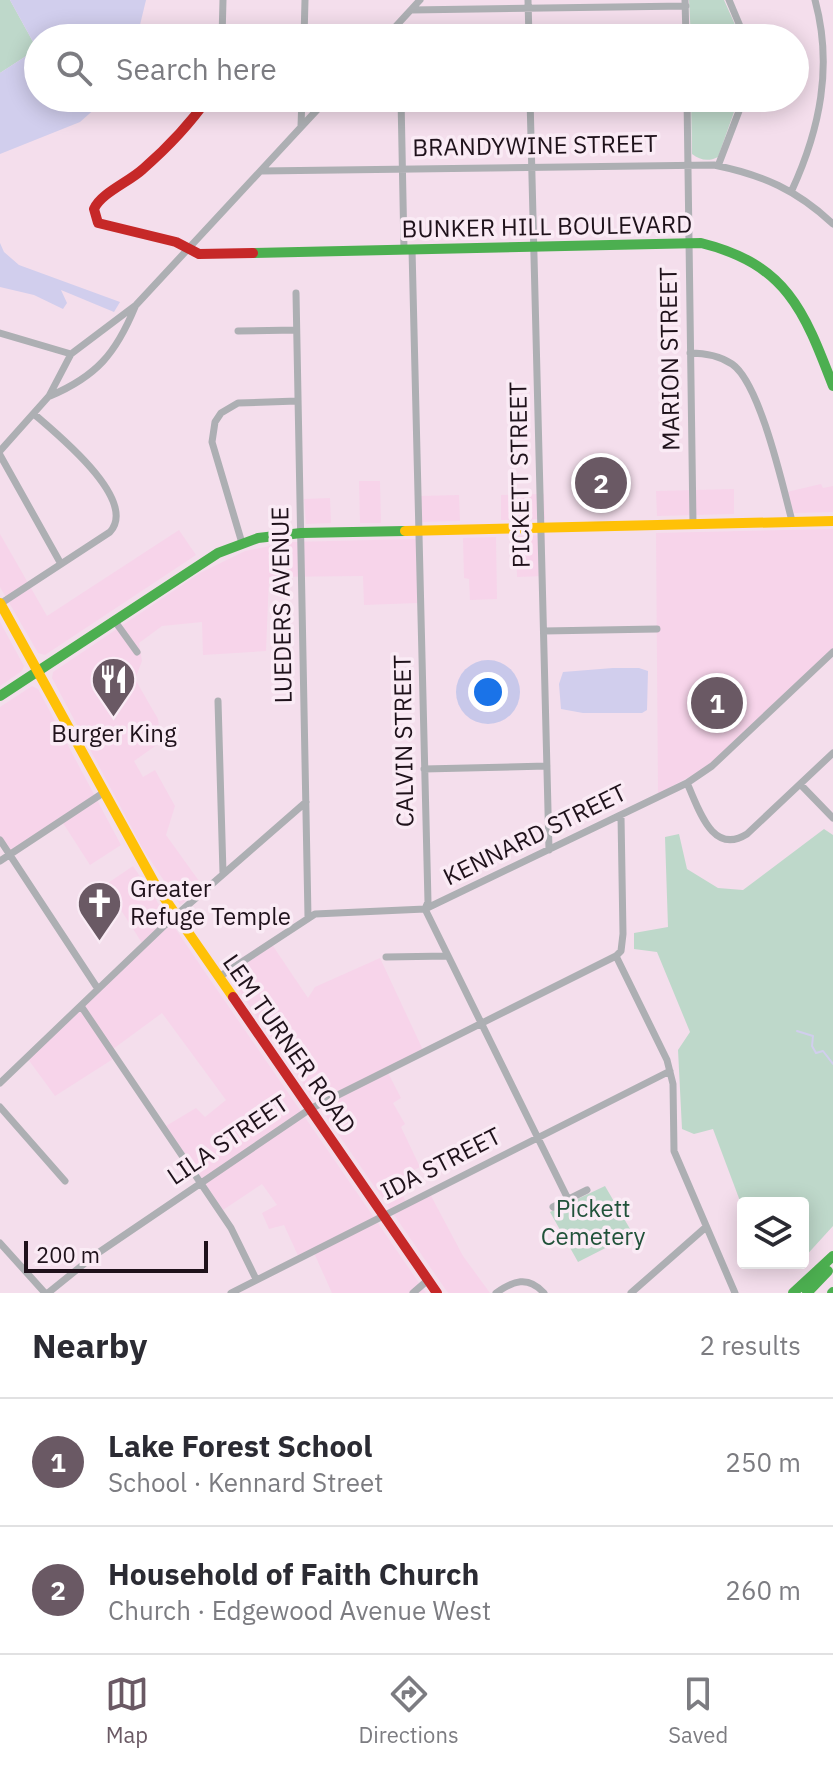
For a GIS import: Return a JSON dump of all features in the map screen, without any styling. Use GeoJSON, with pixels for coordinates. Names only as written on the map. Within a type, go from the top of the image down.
{"type":"FeatureCollection","features":[{"type":"Feature","properties":{"kind":"main road","name":"BUNKER HILL BOULEVARD"},"geometry":{"type":"LineString","coordinates":[[197,112],[125,184],[100,197],[94,209],[96,219],[103,226],[176,242],[199,254],[701,243],[731,250],[767,269],[800,310],[833,386]]}},
{"type":"Feature","properties":{"kind":"main road"},"geometry":{"type":"LineString","coordinates":[[0,696],[203,561],[242,543],[279,534],[833,521]]}},
{"type":"Feature","properties":{"kind":"main road","name":"LEM TURNER ROAD"},"geometry":{"type":"LineString","coordinates":[[0,603],[136,854],[437,1293]]}},
{"type":"Feature","properties":{"kind":"main road"},"geometry":{"type":"LineString","coordinates":[[793,1293],[833,1256]]}},
{"type":"Feature","properties":{"kind":"main road"},"geometry":{"type":"LineString","coordinates":[[807,1293],[833,1265]]}},
{"type":"Feature","properties":{"kind":"street"},"geometry":{"type":"LineString","coordinates":[[222,24],[223,0]]}},
{"type":"Feature","properties":{"kind":"street"},"geometry":{"type":"LineString","coordinates":[[399,23],[420,0]]}},
{"type":"Feature","properties":{"kind":"street"},"geometry":{"type":"LineString","coordinates":[[729,0],[739,24]]}},
{"type":"Feature","properties":{"kind":"street"},"geometry":{"type":"LineString","coordinates":[[792,190],[817,131],[826,91],[824,32],[815,0]]}},
{"type":"Feature","properties":{"kind":"street"},"geometry":{"type":"LineString","coordinates":[[304,24],[305,1]]}},
{"type":"Feature","properties":{"kind":"street"},"geometry":{"type":"LineString","coordinates":[[411,10],[528,4],[686,3],[686,24]]}},
{"type":"Feature","properties":{"kind":"street"},"geometry":{"type":"LineString","coordinates":[[528,4],[529,24]]}},
{"type":"Feature","properties":{"kind":"street"},"geometry":{"type":"LineString","coordinates":[[301,126],[302,112]]}},
{"type":"Feature","properties":{"kind":"street"},"geometry":{"type":"LineString","coordinates":[[61,564],[0,453],[49,396],[71,354],[136,305],[314,112]]}},
{"type":"Feature","properties":{"kind":"street","name":"CALVIN STREET"},"geometry":{"type":"LineString","coordinates":[[401,112],[418,530],[428,902],[425,909],[568,1199]]}},
{"type":"Feature","properties":{"kind":"street","name":"PICKETT STREET"},"geometry":{"type":"LineString","coordinates":[[530,112],[549,850]]}},
{"type":"Feature","properties":{"kind":"street","name":"MARION STREET"},"geometry":{"type":"LineString","coordinates":[[687,112],[693,524]]}},
{"type":"Feature","properties":{"kind":"street"},"geometry":{"type":"LineString","coordinates":[[718,166],[739,112]]}},
{"type":"Feature","properties":{"kind":"street","name":"BRANDYWINE STREET"},"geometry":{"type":"LineString","coordinates":[[261,171],[718,166],[749,173],[792,190],[833,224]]}},
{"type":"Feature","properties":{"kind":"street","name":"LUEDERS AVENUE"},"geometry":{"type":"LineString","coordinates":[[296,293],[308,917]]}},
{"type":"Feature","properties":{"kind":"street"},"geometry":{"type":"LineString","coordinates":[[49,396],[90,375],[104,363],[125,331],[136,305]]}},
{"type":"Feature","properties":{"kind":"street"},"geometry":{"type":"LineString","coordinates":[[238,331],[296,330]]}},
{"type":"Feature","properties":{"kind":"street"},"geometry":{"type":"LineString","coordinates":[[0,333],[71,354]]}},
{"type":"Feature","properties":{"kind":"street"},"geometry":{"type":"LineString","coordinates":[[690,353],[711,355],[731,363],[748,383],[777,464],[792,521]]}},
{"type":"Feature","properties":{"kind":"street"},"geometry":{"type":"LineString","coordinates":[[242,543],[212,442],[215,422],[221,413],[238,403],[297,401]]}},
{"type":"Feature","properties":{"kind":"street"},"geometry":{"type":"LineString","coordinates":[[0,603],[110,532],[117,522],[117,512],[98,476],[34,414]]}},
{"type":"Feature","properties":{"kind":"street"},"geometry":{"type":"LineString","coordinates":[[114,620],[137,652]]}},
{"type":"Feature","properties":{"kind":"street"},"geometry":{"type":"LineString","coordinates":[[544,631],[657,629]]}},
{"type":"Feature","properties":{"kind":"street","name":"KENNARD STREET"},"geometry":{"type":"LineString","coordinates":[[219,977],[308,917],[322,913],[425,909],[687,783],[712,766],[833,652]]}},
{"type":"Feature","properties":{"kind":"street"},"geometry":{"type":"LineString","coordinates":[[218,701],[223,873]]}},
{"type":"Feature","properties":{"kind":"street"},"geometry":{"type":"LineString","coordinates":[[687,783],[713,834],[719,839],[731,841],[747,834],[833,753]]}},
{"type":"Feature","properties":{"kind":"street"},"geometry":{"type":"LineString","coordinates":[[424,769],[547,766]]}},
{"type":"Feature","properties":{"kind":"street"},"geometry":{"type":"LineString","coordinates":[[800,784],[833,818]]}},
{"type":"Feature","properties":{"kind":"street"},"geometry":{"type":"LineString","coordinates":[[0,861],[103,793]]}},
{"type":"Feature","properties":{"kind":"street"},"geometry":{"type":"LineString","coordinates":[[2,1078],[175,915],[306,802]]}},
{"type":"Feature","properties":{"kind":"street"},"geometry":{"type":"LineString","coordinates":[[621,816],[619,954],[670,1071],[674,1151],[735,1293]]}},
{"type":"Feature","properties":{"kind":"street"},"geometry":{"type":"LineString","coordinates":[[0,840],[98,989]]}},
{"type":"Feature","properties":{"kind":"street","name":"LILA STREET"},"geometry":{"type":"LineString","coordinates":[[46,1293],[87,1261],[310,1109],[619,954]]}},
{"type":"Feature","properties":{"kind":"street"},"geometry":{"type":"LineString","coordinates":[[386,957],[448,956]]}},
{"type":"Feature","properties":{"kind":"street"},"geometry":{"type":"LineString","coordinates":[[81,1006],[231,1228],[256,1279]]}},
{"type":"Feature","properties":{"kind":"street","name":"IDA STREET"},"geometry":{"type":"LineString","coordinates":[[231,1293],[243,1290],[256,1279],[670,1071]]}},
{"type":"Feature","properties":{"kind":"street"},"geometry":{"type":"LineString","coordinates":[[0,1107],[65,1181]]}},
{"type":"Feature","properties":{"kind":"street"},"geometry":{"type":"LineString","coordinates":[[553,1207],[587,1190]]}},
{"type":"Feature","properties":{"kind":"street"},"geometry":{"type":"LineString","coordinates":[[631,1293],[706,1227]]}},
{"type":"Feature","properties":{"kind":"street"},"geometry":{"type":"LineString","coordinates":[[0,1243],[46,1293]]}},
{"type":"Feature","properties":{"kind":"street"},"geometry":{"type":"LineString","coordinates":[[413,1293],[428,1280]]}},
{"type":"Feature","properties":{"kind":"street"},"geometry":{"type":"LineString","coordinates":[[496,1293],[521,1280],[533,1283],[544,1293]]}},
{"type":"Feature","properties":{"kind":"shaded area"},"geometry":{"type":"Polygon","coordinates":[[[10,0],[146,0],[140,24],[24,25],[10,0]]]}},
{"type":"Feature","properties":{"kind":"shaded area"},"geometry":{"type":"Polygon","coordinates":[[[24,57],[24,112],[91,112],[80,122],[0,154],[0,73],[24,57]]]}},
{"type":"Feature","properties":{"kind":"shaded area"},"geometry":{"type":"Polygon","coordinates":[[[0,243],[4,252],[19,265],[120,302],[114,312],[61,290],[67,303],[63,309],[34,295],[0,287],[0,243]]]}},
{"type":"Feature","properties":{"kind":"shaded area"},"geometry":{"type":"Polygon","coordinates":[[[359,481],[380,481],[381,523],[360,523],[359,481]]]}},
{"type":"Feature","properties":{"kind":"shaded area"},"geometry":{"type":"Polygon","coordinates":[[[821,484],[823,488],[833,486],[833,512],[794,513],[787,492],[821,484]]]}},
{"type":"Feature","properties":{"kind":"shaded area"},"geometry":{"type":"Polygon","coordinates":[[[734,489],[734,514],[657,516],[656,491],[734,489]]]}},
{"type":"Feature","properties":{"kind":"shaded area"},"geometry":{"type":"Polygon","coordinates":[[[544,494],[545,519],[501,520],[501,495],[544,494]]]}},
{"type":"Feature","properties":{"kind":"shaded area"},"geometry":{"type":"Polygon","coordinates":[[[459,495],[460,521],[422,522],[420,496],[459,495]]]}},
{"type":"Feature","properties":{"kind":"shaded area"},"geometry":{"type":"Polygon","coordinates":[[[330,498],[331,523],[306,524],[304,499],[330,498]]]}},
{"type":"Feature","properties":{"kind":"shaded area"},"geometry":{"type":"Polygon","coordinates":[[[833,529],[833,649],[720,756],[658,794],[656,533],[833,529]]]}},
{"type":"Feature","properties":{"kind":"shaded area"},"geometry":{"type":"Polygon","coordinates":[[[179,530],[196,555],[45,655],[38,653],[0,587],[0,534],[47,616],[179,530]]]}},
{"type":"Feature","properties":{"kind":"shaded area"},"geometry":{"type":"Polygon","coordinates":[[[545,535],[545,576],[517,577],[516,536],[545,535]]]}},
{"type":"Feature","properties":{"kind":"shaded area"},"geometry":{"type":"Polygon","coordinates":[[[496,537],[497,599],[470,600],[469,579],[464,578],[463,538],[496,537]]]}},
{"type":"Feature","properties":{"kind":"shaded area"},"geometry":{"type":"Polygon","coordinates":[[[416,539],[418,603],[364,605],[363,576],[269,577],[266,651],[203,655],[202,622],[162,626],[139,643],[142,661],[135,679],[158,719],[161,742],[134,761],[143,777],[155,770],[175,806],[166,835],[204,888],[180,905],[143,849],[52,678],[53,672],[200,573],[245,551],[289,542],[416,539]]]}},
{"type":"Feature","properties":{"kind":"shaded area"},"geometry":{"type":"Polygon","coordinates":[[[0,622],[24,666],[22,671],[0,686],[0,622]]]}},
{"type":"Feature","properties":{"kind":"shaded area"},"geometry":{"type":"Polygon","coordinates":[[[613,668],[648,671],[647,710],[642,713],[583,713],[561,709],[559,684],[563,672],[613,668]]]}},
{"type":"Feature","properties":{"kind":"shaded area"},"geometry":{"type":"Polygon","coordinates":[[[32,686],[38,689],[121,845],[90,865],[63,823],[8,858],[0,846],[0,707],[32,686]]]}},
{"type":"Feature","properties":{"kind":"shaded area"},"geometry":{"type":"Polygon","coordinates":[[[133,866],[426,1293],[332,1293],[314,1253],[300,1260],[284,1225],[269,1229],[262,1213],[277,1205],[262,1184],[223,1210],[166,1126],[196,1108],[205,1117],[226,1100],[162,1013],[109,1052],[113,1059],[55,1096],[25,1055],[142,943],[105,885],[133,866]]]}},
{"type":"Feature","properties":{"kind":"shaded area"},"geometry":{"type":"Polygon","coordinates":[[[269,940],[308,998],[315,987],[380,958],[423,1050],[386,1069],[401,1098],[393,1103],[405,1124],[401,1127],[420,1167],[394,1180],[408,1205],[430,1194],[463,1256],[490,1293],[448,1293],[224,969],[269,940]]]}},
{"type":"Feature","properties":{"kind":"green space"},"geometry":{"type":"Polygon","coordinates":[[[0,0],[10,0],[24,25],[24,57],[0,73],[0,0]]]}},
{"type":"Feature","properties":{"kind":"green space"},"geometry":{"type":"Polygon","coordinates":[[[689,0],[724,0],[735,24],[690,24],[689,0]]]}},
{"type":"Feature","properties":{"kind":"green space"},"geometry":{"type":"Polygon","coordinates":[[[691,112],[734,112],[718,157],[704,160],[692,154],[691,112]]]}},
{"type":"Feature","properties":{"kind":"green space"},"geometry":{"type":"Polygon","coordinates":[[[824,829],[833,835],[833,1226],[809,1252],[809,1197],[738,1197],[713,1129],[694,1134],[682,1129],[678,1050],[690,1032],[657,952],[634,949],[634,933],[668,927],[665,837],[679,834],[687,869],[718,888],[743,890],[824,829]]]}},
{"type":"Feature","properties":{"kind":"green space","name":"Pickett Cemetery"},"geometry":{"type":"Polygon","coordinates":[[[605,1186],[633,1234],[578,1262],[550,1212],[605,1186]]]}},
{"type":"Feature","properties":{"kind":"waterway"},"geometry":{"type":"LineString","coordinates":[[797,1031],[813,1036],[812,1046],[816,1053],[823,1051],[833,1064]]}},
{"type":"Feature","properties":{"kind":"traffic: fast"},"geometry":{"type":"LineString","coordinates":[[253,253],[701,243],[730,252],[753,264],[772,277],[788,294],[812,335],[833,386]]}},
{"type":"Feature","properties":{"kind":"traffic: fast"},"geometry":{"type":"LineString","coordinates":[[0,696],[218,553],[258,538],[301,533],[405,531]]}},
{"type":"Feature","properties":{"kind":"traffic: fast"},"geometry":{"type":"LineString","coordinates":[[793,1293],[833,1256]]}},
{"type":"Feature","properties":{"kind":"traffic: fast"},"geometry":{"type":"LineString","coordinates":[[807,1293],[828,1271]]}},
{"type":"Feature","properties":{"kind":"traffic: slow"},"geometry":{"type":"LineString","coordinates":[[405,531],[833,521]]}},
{"type":"Feature","properties":{"kind":"traffic: slow"},"geometry":{"type":"LineString","coordinates":[[0,603],[156,886],[233,997]]}},
{"type":"Feature","properties":{"kind":"traffic: jam"},"geometry":{"type":"LineString","coordinates":[[197,112],[161,153],[98,203],[94,209],[98,223],[176,242],[199,254],[253,253]]}},
{"type":"Feature","properties":{"kind":"traffic: jam"},"geometry":{"type":"LineString","coordinates":[[233,997],[437,1293]]}},
{"type":"Feature","properties":{"kind":"place","name":"Household of Faith Church"},"geometry":{"type":"Point","coordinates":[601,483]}},
{"type":"Feature","properties":{"kind":"place","name":"Lake Forest School"},"geometry":{"type":"Point","coordinates":[717,703]}},
{"type":"Feature","properties":{"kind":"place","name":"Burger King"},"geometry":{"type":"Point","coordinates":[114,719]}},
{"type":"Feature","properties":{"kind":"place","name":"Greater Refuge Temple"},"geometry":{"type":"Point","coordinates":[99,942]}}]}
